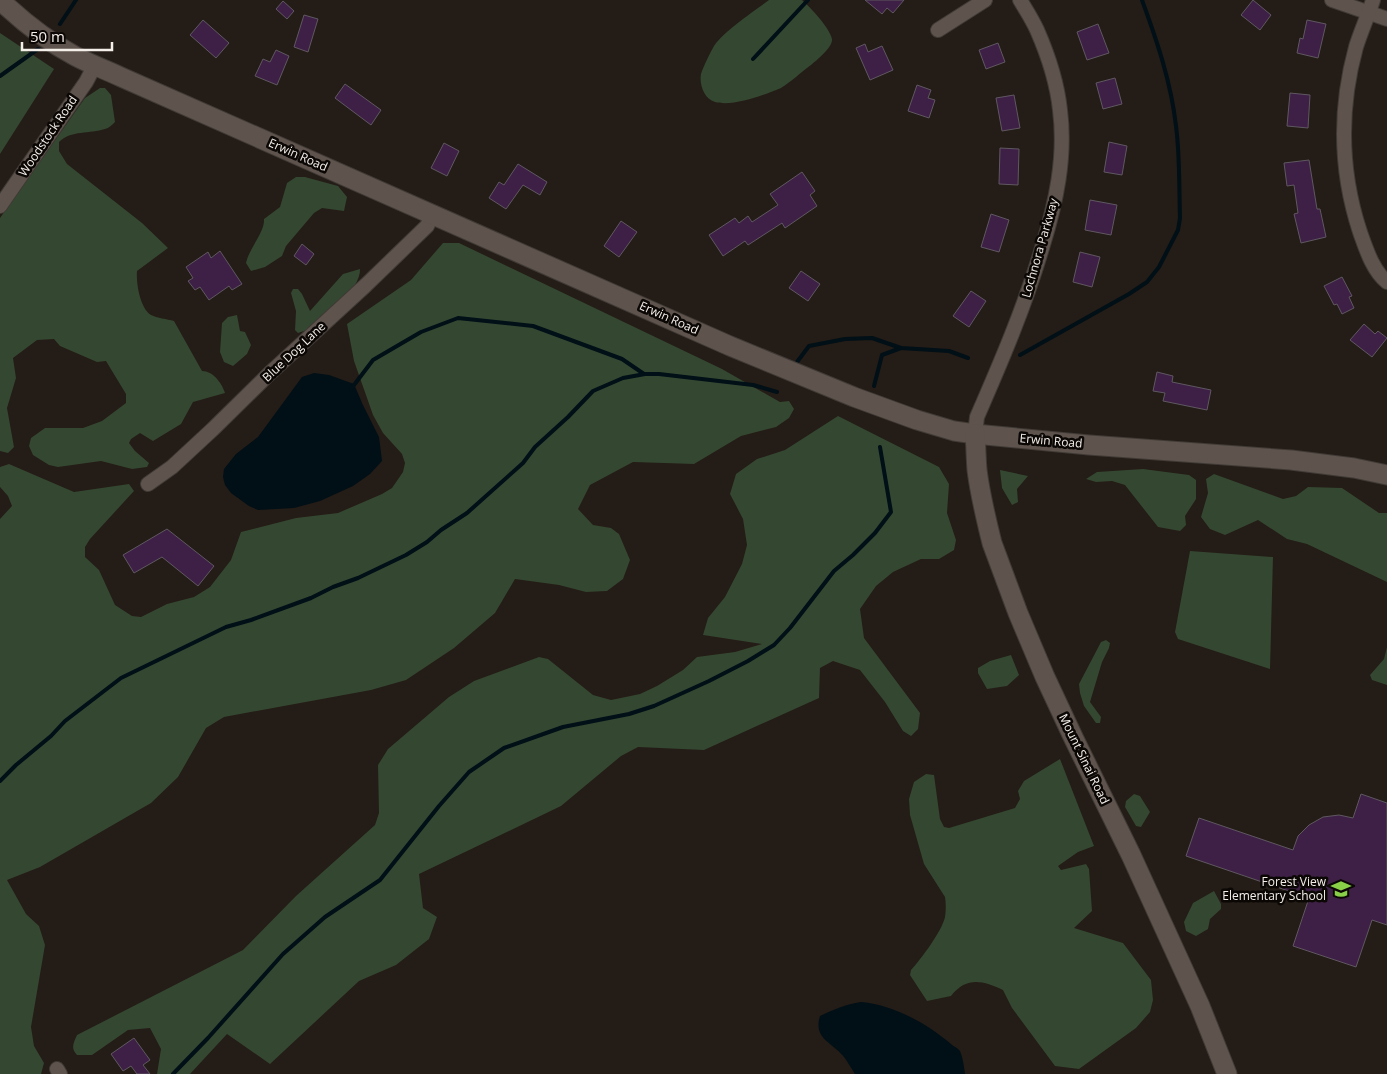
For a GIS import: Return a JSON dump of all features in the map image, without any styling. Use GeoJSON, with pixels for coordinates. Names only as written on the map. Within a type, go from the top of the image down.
{"type":"FeatureCollection","features":[{"type":"Feature","properties":{"kind":"main road","name":"Erwin Road"},"geometry":{"type":"LineString","coordinates":[[0,0],[41,35],[95,65],[543,264],[808,379],[881,408],[954,431],[975,434],[1089,445],[1291,460],[1354,468],[1387,475]]}},
{"type":"Feature","properties":{"kind":"main road","name":"Mount Sinai Road"},"geometry":{"type":"LineString","coordinates":[[975,434],[977,470],[992,543],[1018,613],[1056,701],[1131,855],[1196,997],[1227,1074]]}},
{"type":"Feature","properties":{"kind":"street"},"geometry":{"type":"LineString","coordinates":[[938,30],[985,0]]}},
{"type":"Feature","properties":{"kind":"street","name":"Lochnora Parkway"},"geometry":{"type":"LineString","coordinates":[[975,434],[977,418],[1031,285],[1052,215],[1062,154],[1060,109],[1055,83],[1036,28],[1020,0]]}},
{"type":"Feature","properties":{"kind":"street"},"geometry":{"type":"LineString","coordinates":[[1332,0],[1371,6],[1387,19]]}},
{"type":"Feature","properties":{"kind":"street"},"geometry":{"type":"LineString","coordinates":[[1371,6],[1357,46],[1349,78],[1343,137],[1350,198],[1354,214],[1370,258],[1376,270],[1387,282]]}},
{"type":"Feature","properties":{"kind":"street","name":"Woodstock Road"},"geometry":{"type":"LineString","coordinates":[[0,206],[86,82],[95,65]]}},
{"type":"Feature","properties":{"kind":"street","name":"Blue Dog Lane"},"geometry":{"type":"LineString","coordinates":[[148,484],[172,467],[366,285],[427,226],[433,214]]}},
{"type":"Feature","properties":{"kind":"green space"},"geometry":{"type":"Polygon","coordinates":[[[769,0],[802,0],[828,29],[832,39],[830,46],[817,60],[781,88],[739,102],[722,103],[711,100],[703,91],[701,74],[714,46],[732,28],[769,0]]]}},
{"type":"Feature","properties":{"kind":"green space"},"geometry":{"type":"Polygon","coordinates":[[[0,33],[54,69],[0,154],[0,33]]]}},
{"type":"Feature","properties":{"kind":"green space"},"geometry":{"type":"Polygon","coordinates":[[[100,88],[105,88],[111,95],[115,122],[99,131],[75,134],[64,138],[59,142],[59,151],[67,164],[142,223],[168,248],[137,271],[141,301],[147,312],[151,315],[174,321],[202,371],[210,373],[216,378],[222,385],[225,393],[193,402],[181,424],[153,441],[140,433],[131,439],[129,443],[135,451],[149,463],[147,467],[132,469],[101,461],[58,467],[49,465],[33,455],[29,446],[31,438],[45,428],[83,428],[102,421],[126,403],[126,394],[106,361],[97,362],[60,346],[54,339],[37,340],[13,358],[16,378],[7,408],[14,447],[8,453],[0,451],[0,218],[85,98],[100,88]]]}},
{"type":"Feature","properties":{"kind":"green space"},"geometry":{"type":"Polygon","coordinates":[[[296,177],[305,177],[338,186],[347,197],[344,211],[322,208],[314,213],[286,246],[282,256],[265,267],[251,271],[246,263],[262,229],[264,219],[280,207],[287,183],[296,177]]]}},
{"type":"Feature","properties":{"kind":"green space"},"geometry":{"type":"Polygon","coordinates":[[[443,243],[459,243],[722,369],[780,402],[789,401],[794,409],[789,418],[776,427],[741,436],[694,464],[633,462],[590,485],[578,509],[593,525],[611,528],[619,534],[630,560],[623,579],[607,591],[586,592],[559,585],[515,579],[495,613],[454,648],[406,680],[371,690],[224,717],[206,728],[178,777],[151,803],[40,867],[7,880],[26,914],[39,926],[45,945],[31,1027],[34,1046],[44,1063],[41,1074],[0,1074],[0,519],[12,506],[8,496],[0,487],[0,467],[9,464],[74,492],[129,484],[134,491],[90,539],[85,547],[85,557],[99,570],[115,605],[132,616],[141,617],[167,604],[194,597],[210,587],[231,560],[241,532],[296,518],[338,513],[392,488],[403,472],[405,463],[402,454],[383,433],[373,415],[354,361],[347,324],[411,280],[443,243]]]}},
{"type":"Feature","properties":{"kind":"green space"},"geometry":{"type":"Polygon","coordinates":[[[360,269],[355,285],[334,309],[309,329],[298,333],[295,330],[296,311],[291,293],[293,289],[298,289],[302,294],[310,311],[343,274],[360,269]]]}},
{"type":"Feature","properties":{"kind":"green space"},"geometry":{"type":"Polygon","coordinates":[[[237,315],[240,331],[245,332],[251,345],[247,354],[233,366],[224,362],[220,352],[222,323],[228,317],[237,315]]]}},
{"type":"Feature","properties":{"kind":"green space"},"geometry":{"type":"Polygon","coordinates":[[[838,416],[939,467],[949,484],[947,513],[956,540],[954,550],[939,559],[921,559],[893,572],[876,586],[860,609],[864,638],[920,713],[918,729],[911,736],[903,731],[885,702],[860,670],[833,661],[820,668],[819,698],[704,750],[638,747],[621,756],[561,806],[419,874],[423,908],[437,917],[429,939],[396,965],[359,981],[270,1064],[227,1034],[190,1074],[157,1074],[161,1049],[150,1028],[128,1030],[92,1055],[77,1055],[73,1047],[77,1035],[243,950],[296,896],[375,825],[379,813],[378,765],[388,749],[449,697],[474,681],[539,657],[548,659],[593,695],[611,700],[640,694],[657,686],[683,670],[697,657],[735,652],[762,644],[703,635],[708,618],[725,597],[742,564],[747,545],[743,519],[730,494],[736,474],[757,459],[785,450],[838,416]]]}},
{"type":"Feature","properties":{"kind":"green space"},"geometry":{"type":"Polygon","coordinates":[[[1143,469],[1189,475],[1196,480],[1196,499],[1185,516],[1186,525],[1180,531],[1158,527],[1125,485],[1112,481],[1096,482],[1086,479],[1097,472],[1143,469]]]}},
{"type":"Feature","properties":{"kind":"green space"},"geometry":{"type":"Polygon","coordinates":[[[1000,470],[1028,476],[1017,489],[1018,502],[1012,505],[1002,488],[1000,470]]]}},
{"type":"Feature","properties":{"kind":"green space"},"geometry":{"type":"Polygon","coordinates":[[[1214,474],[1283,499],[1296,496],[1308,487],[1342,488],[1379,513],[1387,513],[1387,582],[1307,544],[1287,539],[1258,520],[1225,535],[1210,529],[1201,517],[1208,493],[1206,479],[1214,474]]]}},
{"type":"Feature","properties":{"kind":"green space"},"geometry":{"type":"Polygon","coordinates":[[[1190,551],[1273,557],[1270,669],[1178,639],[1175,632],[1190,551]]]}},
{"type":"Feature","properties":{"kind":"green space"},"geometry":{"type":"Polygon","coordinates":[[[1106,640],[1110,643],[1109,648],[1102,662],[1090,702],[1101,717],[1100,723],[1096,723],[1084,706],[1079,684],[1101,642],[1106,640]]]}},
{"type":"Feature","properties":{"kind":"green space"},"geometry":{"type":"Polygon","coordinates":[[[1387,647],[1387,685],[1372,680],[1370,675],[1384,659],[1387,647]]]}},
{"type":"Feature","properties":{"kind":"green space"},"geometry":{"type":"Polygon","coordinates":[[[1011,655],[1019,675],[1007,686],[987,689],[978,673],[978,668],[990,661],[1011,655]]]}},
{"type":"Feature","properties":{"kind":"green space"},"geometry":{"type":"Polygon","coordinates":[[[1060,759],[1094,846],[1078,852],[1058,866],[1061,870],[1086,864],[1089,869],[1092,911],[1074,928],[1123,943],[1151,980],[1153,1000],[1150,1012],[1136,1028],[1079,1069],[1055,1066],[1012,1008],[1003,990],[989,984],[969,983],[963,985],[951,996],[927,1001],[910,975],[911,970],[940,930],[946,909],[945,897],[924,864],[910,815],[909,799],[914,782],[926,774],[934,775],[940,819],[944,827],[949,828],[1015,808],[1020,799],[1018,791],[1024,781],[1060,759]]]}},
{"type":"Feature","properties":{"kind":"green space"},"geometry":{"type":"Polygon","coordinates":[[[1134,794],[1140,796],[1150,812],[1141,827],[1136,826],[1125,807],[1126,801],[1134,794]]]}},
{"type":"Feature","properties":{"kind":"green space"},"geometry":{"type":"Polygon","coordinates":[[[1214,891],[1221,904],[1221,909],[1210,919],[1208,929],[1196,936],[1186,931],[1184,922],[1193,903],[1214,891]]]}},
{"type":"Feature","properties":{"kind":"shaded area"},"geometry":{"type":"Polygon","coordinates":[[[314,373],[329,375],[354,384],[379,437],[382,461],[370,474],[353,486],[320,501],[294,508],[258,510],[249,506],[231,493],[225,485],[224,469],[236,454],[258,437],[302,377],[314,373]]]}},
{"type":"Feature","properties":{"kind":"shaded area"},"geometry":{"type":"Polygon","coordinates":[[[861,1002],[897,1011],[931,1029],[960,1051],[965,1074],[855,1074],[844,1057],[821,1035],[819,1024],[820,1016],[835,1009],[861,1002]]]}},
{"type":"Feature","properties":{"kind":"building"},"geometry":{"type":"Polygon","coordinates":[[[865,0],[904,0],[893,13],[887,8],[882,14],[865,0]]]}},
{"type":"Feature","properties":{"kind":"building"},"geometry":{"type":"Polygon","coordinates":[[[1253,0],[1271,15],[1260,30],[1241,15],[1253,0]]]}},
{"type":"Feature","properties":{"kind":"building"},"geometry":{"type":"Polygon","coordinates":[[[283,1],[294,11],[287,19],[276,9],[283,1]]]}},
{"type":"Feature","properties":{"kind":"building"},"geometry":{"type":"Polygon","coordinates":[[[304,15],[318,19],[308,52],[294,47],[304,15]]]}},
{"type":"Feature","properties":{"kind":"building"},"geometry":{"type":"Polygon","coordinates":[[[203,20],[229,43],[216,58],[190,35],[203,20]]]}},
{"type":"Feature","properties":{"kind":"building"},"geometry":{"type":"Polygon","coordinates":[[[1307,20],[1326,24],[1318,58],[1297,53],[1300,38],[1303,39],[1307,20]]]}},
{"type":"Feature","properties":{"kind":"building"},"geometry":{"type":"Polygon","coordinates":[[[1098,24],[1109,53],[1087,60],[1077,32],[1098,24]]]}},
{"type":"Feature","properties":{"kind":"building"},"geometry":{"type":"Polygon","coordinates":[[[998,43],[1005,62],[986,69],[979,50],[998,43]]]}},
{"type":"Feature","properties":{"kind":"building"},"geometry":{"type":"Polygon","coordinates":[[[865,44],[868,52],[882,46],[893,70],[870,80],[856,48],[865,44]]]}},
{"type":"Feature","properties":{"kind":"building"},"geometry":{"type":"Polygon","coordinates":[[[276,50],[289,56],[277,85],[255,76],[263,59],[270,62],[276,50]]]}},
{"type":"Feature","properties":{"kind":"building"},"geometry":{"type":"Polygon","coordinates":[[[1115,78],[1122,104],[1103,109],[1096,83],[1115,78]]]}},
{"type":"Feature","properties":{"kind":"building"},"geometry":{"type":"Polygon","coordinates":[[[345,84],[381,110],[371,125],[335,98],[345,84]]]}},
{"type":"Feature","properties":{"kind":"building"},"geometry":{"type":"Polygon","coordinates":[[[917,85],[931,90],[928,98],[935,100],[929,118],[908,111],[917,85]]]}},
{"type":"Feature","properties":{"kind":"building"},"geometry":{"type":"Polygon","coordinates":[[[1290,93],[1310,95],[1308,128],[1287,126],[1290,93]]]}},
{"type":"Feature","properties":{"kind":"building"},"geometry":{"type":"Polygon","coordinates":[[[1014,95],[1020,128],[1002,131],[996,98],[1014,95]]]}},
{"type":"Feature","properties":{"kind":"building"},"geometry":{"type":"Polygon","coordinates":[[[1109,142],[1127,146],[1122,175],[1104,172],[1109,142]]]}},
{"type":"Feature","properties":{"kind":"building"},"geometry":{"type":"Polygon","coordinates":[[[444,143],[459,151],[447,176],[431,168],[444,143]]]}},
{"type":"Feature","properties":{"kind":"building"},"geometry":{"type":"Polygon","coordinates":[[[1000,148],[1019,149],[1018,185],[999,184],[1000,148]]]}},
{"type":"Feature","properties":{"kind":"building"},"geometry":{"type":"Polygon","coordinates":[[[1309,160],[1317,209],[1320,209],[1326,237],[1301,243],[1294,214],[1298,213],[1294,185],[1287,186],[1284,163],[1309,160]]]}},
{"type":"Feature","properties":{"kind":"building"},"geometry":{"type":"Polygon","coordinates":[[[518,164],[547,182],[540,195],[523,185],[506,209],[489,198],[499,182],[504,185],[518,164]]]}},
{"type":"Feature","properties":{"kind":"building"},"geometry":{"type":"Polygon","coordinates":[[[802,172],[815,191],[810,195],[817,206],[785,228],[782,223],[748,245],[745,241],[723,256],[709,235],[735,218],[739,223],[748,216],[752,222],[778,205],[770,194],[802,172]]]}},
{"type":"Feature","properties":{"kind":"building"},"geometry":{"type":"Polygon","coordinates":[[[1090,200],[1117,205],[1111,235],[1085,230],[1090,200]]]}},
{"type":"Feature","properties":{"kind":"building"},"geometry":{"type":"Polygon","coordinates":[[[991,214],[1009,220],[999,252],[981,247],[991,214]]]}},
{"type":"Feature","properties":{"kind":"building"},"geometry":{"type":"Polygon","coordinates":[[[621,221],[637,232],[619,257],[604,246],[621,221]]]}},
{"type":"Feature","properties":{"kind":"building"},"geometry":{"type":"Polygon","coordinates":[[[302,244],[314,254],[306,265],[294,256],[302,244]]]}},
{"type":"Feature","properties":{"kind":"building"},"geometry":{"type":"Polygon","coordinates":[[[220,251],[242,284],[232,290],[229,286],[209,300],[200,287],[195,290],[188,281],[193,278],[186,267],[208,252],[211,258],[220,251]]]}},
{"type":"Feature","properties":{"kind":"building"},"geometry":{"type":"Polygon","coordinates":[[[1080,252],[1100,257],[1092,287],[1073,282],[1080,252]]]}},
{"type":"Feature","properties":{"kind":"building"},"geometry":{"type":"Polygon","coordinates":[[[801,271],[820,284],[808,301],[789,288],[801,271]]]}},
{"type":"Feature","properties":{"kind":"building"},"geometry":{"type":"Polygon","coordinates":[[[1342,277],[1352,296],[1349,297],[1354,308],[1342,314],[1337,304],[1334,305],[1324,286],[1342,277]]]}},
{"type":"Feature","properties":{"kind":"building"},"geometry":{"type":"Polygon","coordinates":[[[971,291],[986,301],[969,327],[953,316],[971,291]]]}},
{"type":"Feature","properties":{"kind":"building"},"geometry":{"type":"Polygon","coordinates":[[[1364,324],[1375,334],[1378,331],[1387,338],[1372,357],[1350,340],[1364,324]]]}},
{"type":"Feature","properties":{"kind":"building"},"geometry":{"type":"Polygon","coordinates":[[[1157,372],[1173,376],[1172,382],[1211,390],[1207,410],[1163,401],[1165,393],[1153,391],[1157,372]]]}},
{"type":"Feature","properties":{"kind":"building"},"geometry":{"type":"Polygon","coordinates":[[[167,529],[214,566],[198,586],[162,557],[134,573],[123,555],[167,529]]]}},
{"type":"Feature","properties":{"kind":"building"},"geometry":{"type":"Polygon","coordinates":[[[1361,794],[1387,803],[1387,925],[1372,920],[1356,967],[1293,946],[1309,898],[1186,856],[1199,818],[1293,850],[1298,836],[1309,825],[1323,817],[1339,815],[1353,818],[1361,794]]]}},
{"type":"Feature","properties":{"kind":"building"},"geometry":{"type":"Polygon","coordinates":[[[134,1038],[150,1060],[143,1065],[150,1074],[137,1074],[131,1066],[123,1071],[111,1054],[134,1038]]]}},
{"type":"Feature","properties":{"kind":"waterway"},"geometry":{"type":"LineString","coordinates":[[60,24],[76,0]]}},
{"type":"Feature","properties":{"kind":"waterway"},"geometry":{"type":"LineString","coordinates":[[753,59],[808,0]]}},
{"type":"Feature","properties":{"kind":"waterway"},"geometry":{"type":"LineString","coordinates":[[1020,355],[1147,282],[1159,267],[1178,230],[1180,218],[1179,160],[1174,110],[1163,62],[1142,0]]}},
{"type":"Feature","properties":{"kind":"waterway"},"geometry":{"type":"LineString","coordinates":[[0,76],[38,49]]}},
{"type":"Feature","properties":{"kind":"waterway"},"geometry":{"type":"LineString","coordinates":[[351,389],[373,360],[421,332],[458,318],[533,326],[622,359],[644,374]]}},
{"type":"Feature","properties":{"kind":"waterway"},"geometry":{"type":"LineString","coordinates":[[797,362],[809,346],[845,339],[872,338],[901,348],[949,351],[968,358]]}},
{"type":"Feature","properties":{"kind":"waterway"},"geometry":{"type":"LineString","coordinates":[[874,386],[882,355],[901,348]]}},
{"type":"Feature","properties":{"kind":"waterway"},"geometry":{"type":"LineString","coordinates":[[0,781],[51,736],[65,721],[121,678],[226,627],[311,598],[333,587],[358,578],[406,555],[427,542],[467,513],[523,463],[535,447],[593,391],[623,378],[645,374],[659,374],[753,385],[777,392]]}},
{"type":"Feature","properties":{"kind":"waterway"},"geometry":{"type":"LineString","coordinates":[[173,1074],[283,954],[325,917],[380,880],[439,806],[469,772],[504,748],[563,727],[629,714],[654,706],[709,681],[774,645],[790,628],[834,571],[875,533],[891,512],[880,447]]}},
{"type":"Feature","properties":{"kind":"place","name":"Forest View Elementary School"},"geometry":{"type":"Point","coordinates":[1341,889]}}]}
